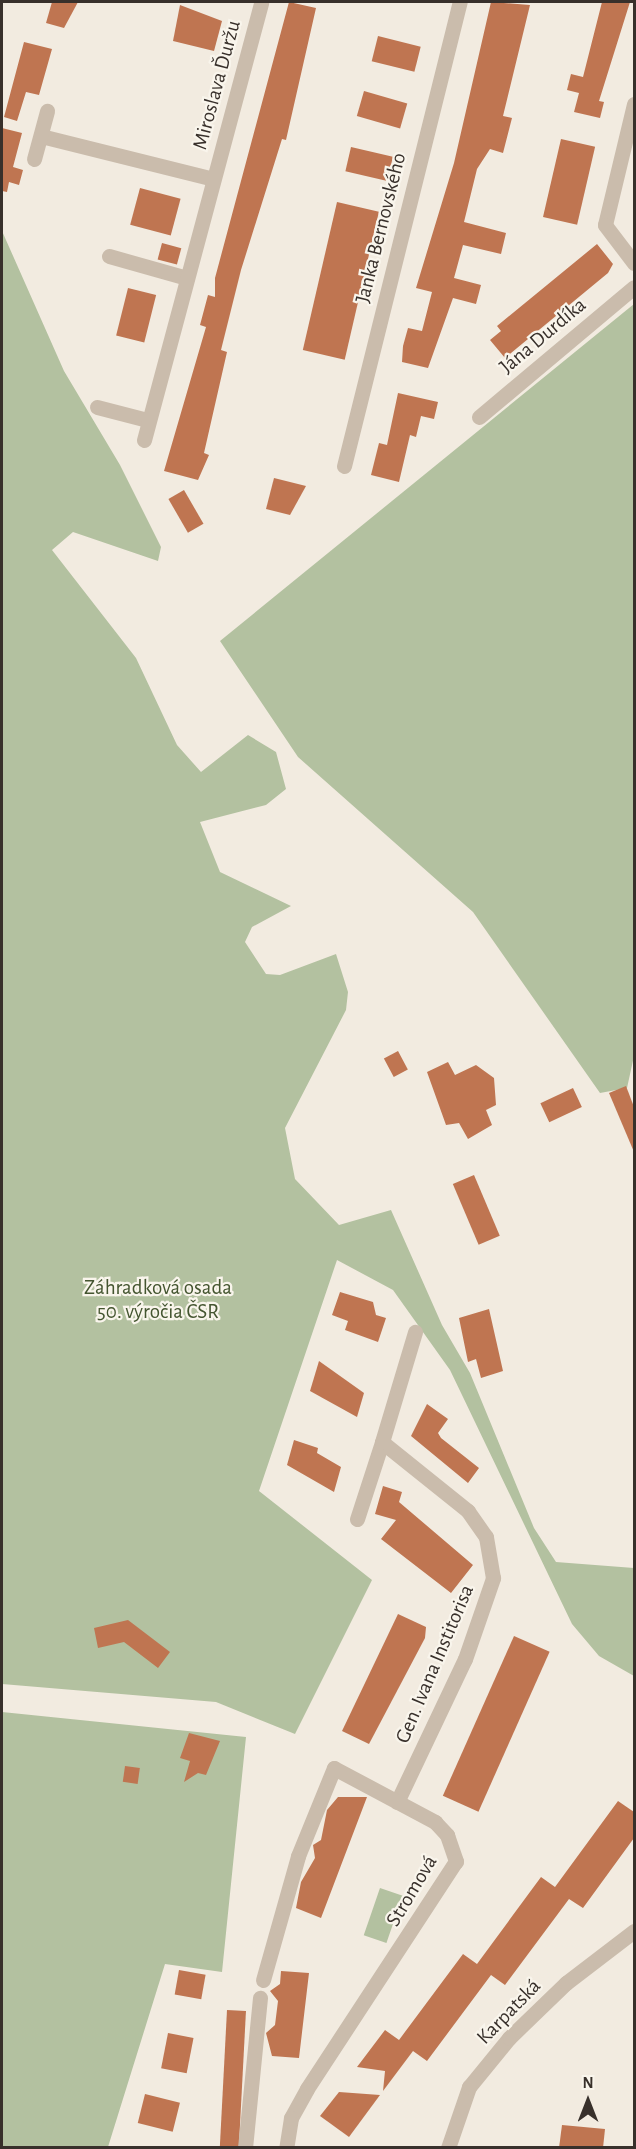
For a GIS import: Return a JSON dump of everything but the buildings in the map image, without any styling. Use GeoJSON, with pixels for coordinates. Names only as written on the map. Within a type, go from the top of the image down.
{"type":"FeatureCollection","features":[{"type":"Feature","properties":{"kind":"street","name":"Miroslava Ďuržu"},"geometry":{"type":"LineString","coordinates":[[144,440],[147,420],[261,2]]}},
{"type":"Feature","properties":{"kind":"street","name":"Janka Bernovského"},"geometry":{"type":"LineString","coordinates":[[344,466],[460,2]]}},
{"type":"Feature","properties":{"kind":"street"},"geometry":{"type":"LineString","coordinates":[[634,104],[605,225],[634,263]]}},
{"type":"Feature","properties":{"kind":"street"},"geometry":{"type":"LineString","coordinates":[[34,159],[47,111]]}},
{"type":"Feature","properties":{"kind":"street","name":"Miroslava Ďuržu"},"geometry":{"type":"LineString","coordinates":[[41,136],[213,179]]}},
{"type":"Feature","properties":{"kind":"street"},"geometry":{"type":"LineString","coordinates":[[109,256],[187,278]]}},
{"type":"Feature","properties":{"kind":"street","name":"Jána Durdíka"},"geometry":{"type":"LineString","coordinates":[[479,417],[634,287]]}},
{"type":"Feature","properties":{"kind":"street"},"geometry":{"type":"LineString","coordinates":[[98,406],[147,420]]}},
{"type":"Feature","properties":{"kind":"street"},"geometry":{"type":"LineString","coordinates":[[357,1519],[415,1332]]}},
{"type":"Feature","properties":{"kind":"street","name":"Gen. Ivana Institorisa"},"geometry":{"type":"LineString","coordinates":[[382,1442],[468,1511],[486,1537],[493,1564],[491,1592],[465,1659],[397,1802]]}},
{"type":"Feature","properties":{"kind":"street","name":"Stromová"},"geometry":{"type":"LineString","coordinates":[[263,1980],[298,1856],[334,1768],[435,1822],[447,1835],[456,1861],[307,2089],[291,2118],[286,2148]]}},
{"type":"Feature","properties":{"kind":"street","name":"Karpatská"},"geometry":{"type":"LineString","coordinates":[[448,2148],[469,2087],[509,2037],[566,1983],[634,1931]]}},
{"type":"Feature","properties":{"kind":"street"},"geometry":{"type":"LineString","coordinates":[[244,2148],[260,1998]]}},
{"type":"Feature","properties":{"kind":"green space","name":"Záhradková osada 50. výročia ČSR"},"geometry":{"type":"Polygon","coordinates":[[[2,231],[64,371],[120,465],[161,547],[158,561],[73,532],[52,550],[136,658],[177,745],[201,772],[248,735],[276,752],[286,789],[266,805],[200,822],[220,872],[291,906],[252,927],[245,942],[266,974],[280,975],[336,954],[348,992],[346,1010],[285,1128],[295,1179],[339,1225],[391,1210],[442,1325],[470,1373],[534,1528],[556,1562],[634,1568],[634,1676],[599,1656],[572,1624],[450,1370],[393,1290],[337,1260],[259,1491],[372,1580],[295,1734],[216,1702],[2,1684],[2,231]]]}},
{"type":"Feature","properties":{"kind":"green space"},"geometry":{"type":"Polygon","coordinates":[[[634,304],[634,1056],[627,1088],[600,1093],[473,912],[298,757],[220,641],[634,304]]]}},
{"type":"Feature","properties":{"kind":"green space"},"geometry":{"type":"Polygon","coordinates":[[[2,1712],[246,1737],[222,1972],[165,1964],[108,2147],[2,2148],[2,1712]]]}},
{"type":"Feature","properties":{"kind":"green space"},"geometry":{"type":"Polygon","coordinates":[[[380,1888],[403,1896],[386,1943],[364,1935],[380,1888]]]}}]}
